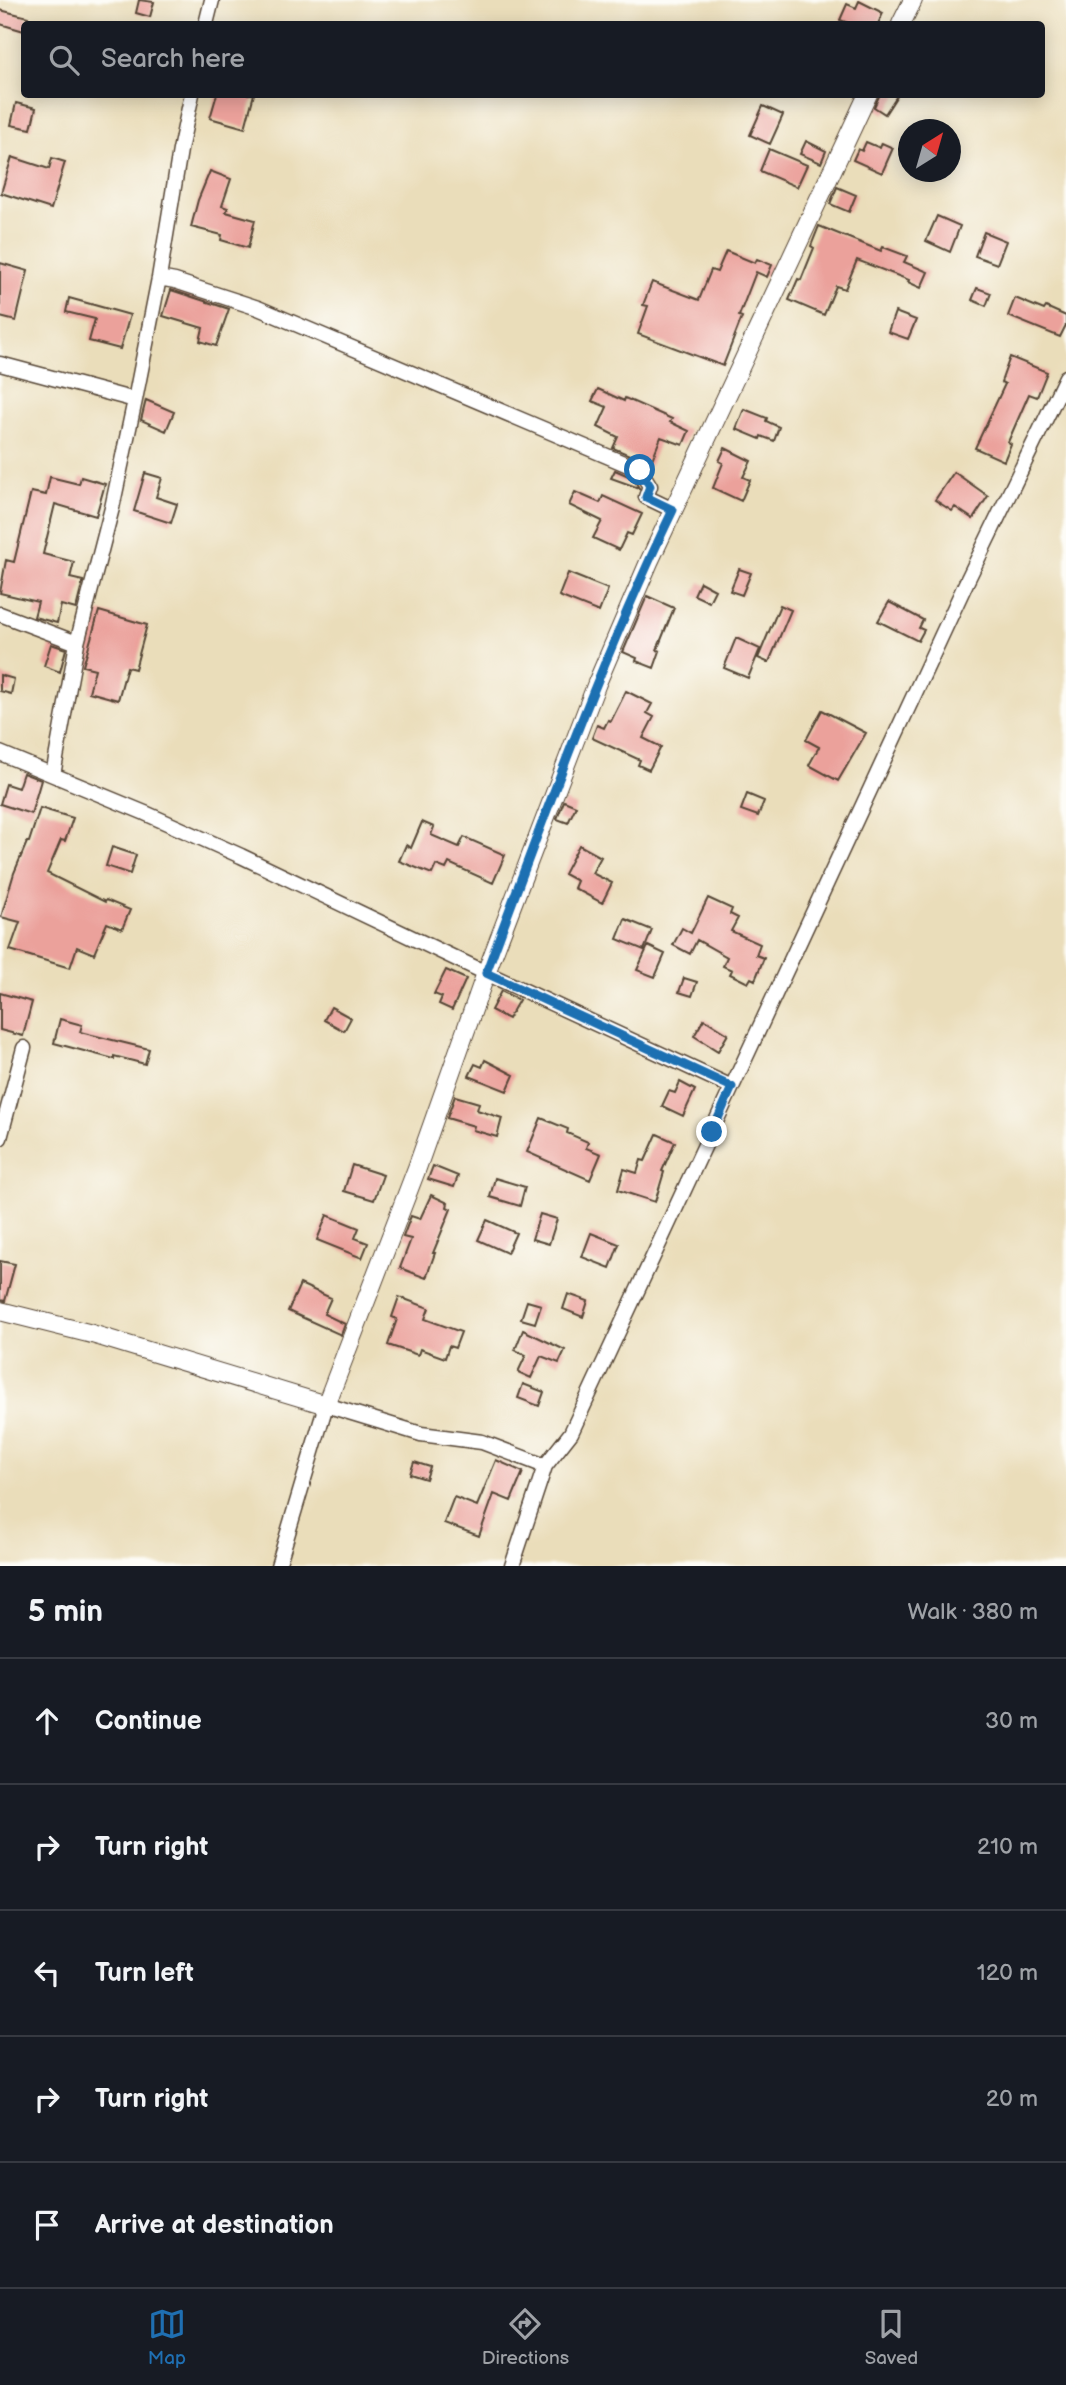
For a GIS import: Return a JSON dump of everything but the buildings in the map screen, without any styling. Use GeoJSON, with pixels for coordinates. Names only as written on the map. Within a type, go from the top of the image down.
{"type":"FeatureCollection","features":[{"type":"Feature","properties":{"kind":"street"},"geometry":{"type":"LineString","coordinates":[[207,21],[212,0]]}},
{"type":"Feature","properties":{"kind":"street"},"geometry":{"type":"LineString","coordinates":[[902,21],[913,0]]}},
{"type":"Feature","properties":{"kind":"street"},"geometry":{"type":"LineString","coordinates":[[53,775],[77,643],[112,508],[135,400],[191,98]]}},
{"type":"Feature","properties":{"kind":"street"},"geometry":{"type":"LineString","coordinates":[[278,1566],[326,1405],[597,683],[649,562],[865,98]]}},
{"type":"Feature","properties":{"kind":"street"},"geometry":{"type":"LineString","coordinates":[[159,278],[258,308],[640,470],[650,486],[646,497],[673,510]]}},
{"type":"Feature","properties":{"kind":"street"},"geometry":{"type":"LineString","coordinates":[[0,364],[135,400]]}},
{"type":"Feature","properties":{"kind":"street"},"geometry":{"type":"LineString","coordinates":[[512,1566],[545,1466],[571,1433],[966,583],[1066,377]]}},
{"type":"Feature","properties":{"kind":"street"},"geometry":{"type":"LineString","coordinates":[[0,614],[77,643]]}},
{"type":"Feature","properties":{"kind":"street"},"geometry":{"type":"LineString","coordinates":[[0,753],[241,856],[732,1087]]}},
{"type":"Feature","properties":{"kind":"street"},"geometry":{"type":"LineString","coordinates":[[0,1138],[24,1048]]}},
{"type":"Feature","properties":{"kind":"street"},"geometry":{"type":"LineString","coordinates":[[0,1311],[92,1334],[421,1434],[482,1442],[545,1466]]}},
{"type":"Feature","properties":{"kind":"route"},"geometry":{"type":"LineString","coordinates":[[640,470],[650,486],[646,497],[673,510],[597,683],[486,973],[732,1087],[712,1132]]}}]}
